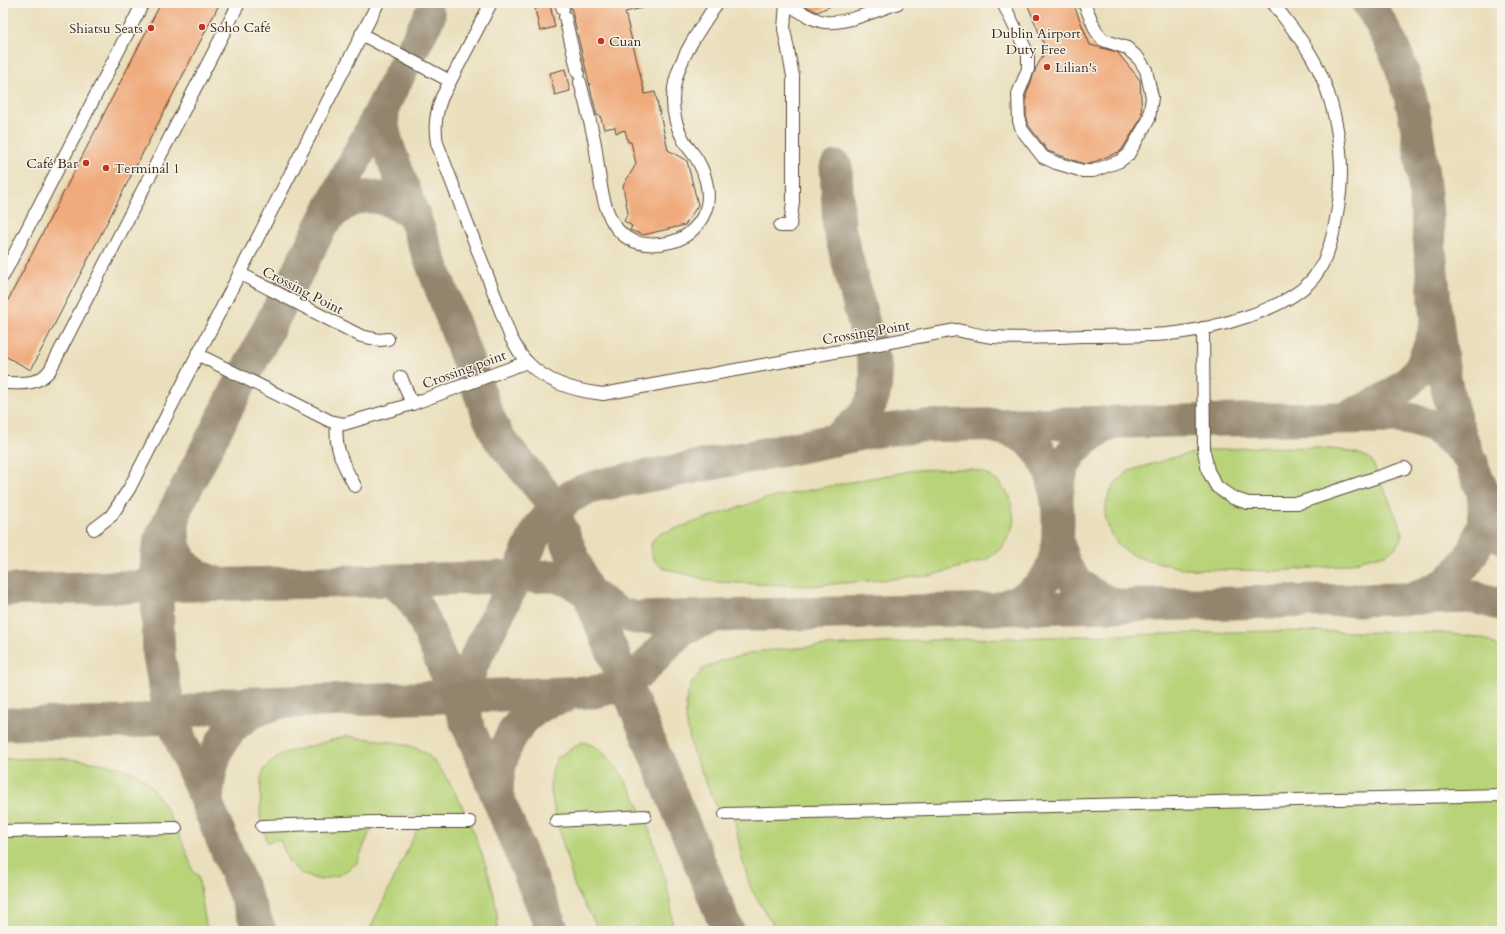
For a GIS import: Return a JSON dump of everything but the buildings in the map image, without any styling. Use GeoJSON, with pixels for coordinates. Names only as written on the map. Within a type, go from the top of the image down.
{"type":"FeatureCollection","features":[{"type":"Feature","properties":{"kind":"lane"},"geometry":{"type":"LineString","coordinates":[[3,276],[143,3]]}},
{"type":"Feature","properties":{"kind":"lane"},"geometry":{"type":"LineString","coordinates":[[3,383],[36,382],[44,377],[50,370],[239,3]]}},
{"type":"Feature","properties":{"kind":"lane"},"geometry":{"type":"LineString","coordinates":[[94,529],[111,516],[123,498],[378,3]]}},
{"type":"Feature","properties":{"kind":"lane"},"geometry":{"type":"LineString","coordinates":[[491,3],[450,81],[437,111],[435,128],[437,143],[511,338],[526,362]]}},
{"type":"Feature","properties":{"kind":"lane"},"geometry":{"type":"LineString","coordinates":[[563,10],[594,141],[605,204],[613,224],[625,237],[644,244],[664,244],[684,237],[694,229],[703,216],[708,194],[698,160],[685,142],[677,123],[674,103],[675,84],[682,58],[717,3]]}},
{"type":"Feature","properties":{"kind":"lane"},"geometry":{"type":"LineString","coordinates":[[780,226],[790,226],[793,202],[793,76],[784,29],[786,3],[812,18],[826,22],[843,21],[898,3]]}},
{"type":"Feature","properties":{"kind":"lane"},"geometry":{"type":"LineString","coordinates":[[1004,3],[1028,54],[1028,69],[1018,94],[1019,121],[1022,130],[1044,156],[1056,163],[1083,171],[1093,171],[1120,161],[1128,155],[1149,119],[1152,97],[1146,70],[1139,58],[1127,48],[1103,40],[1096,31],[1084,3]]}},
{"type":"Feature","properties":{"kind":"lane"},"geometry":{"type":"LineString","coordinates":[[1273,3],[1309,52],[1323,80],[1330,101],[1339,145],[1341,191],[1331,238],[1319,269],[1309,283],[1297,294],[1282,303],[1261,311],[1203,328],[1204,452],[1208,471],[1218,487],[1233,498],[1248,503],[1299,503],[1405,468]]}},
{"type":"Feature","properties":{"kind":"lane"},"geometry":{"type":"LineString","coordinates":[[361,34],[450,81]]}},
{"type":"Feature","properties":{"kind":"lane","name":"Crossing Point"},"geometry":{"type":"LineString","coordinates":[[239,273],[354,333],[369,338],[388,339]]}},
{"type":"Feature","properties":{"kind":"lane","name":"Crossing Point"},"geometry":{"type":"LineString","coordinates":[[526,362],[552,380],[579,392],[603,394],[956,330],[990,337],[1024,338],[1164,334],[1203,328]]}},
{"type":"Feature","properties":{"kind":"lane"},"geometry":{"type":"LineString","coordinates":[[197,354],[337,423],[336,436],[339,456],[355,486]]}},
{"type":"Feature","properties":{"kind":"lane","name":"Crossing point"},"geometry":{"type":"LineString","coordinates":[[337,423],[344,424],[412,404],[526,362]]}},
{"type":"Feature","properties":{"kind":"lane"},"geometry":{"type":"LineString","coordinates":[[401,377],[412,404]]}},
{"type":"Feature","properties":{"kind":"lane"},"geometry":{"type":"LineString","coordinates":[[725,814],[1502,795]]}},
{"type":"Feature","properties":{"kind":"lane"},"geometry":{"type":"LineString","coordinates":[[556,821],[645,816]]}},
{"type":"Feature","properties":{"kind":"lane"},"geometry":{"type":"LineString","coordinates":[[262,826],[374,822],[470,822]]}},
{"type":"Feature","properties":{"kind":"lane"},"geometry":{"type":"LineString","coordinates":[[3,831],[176,828]]}},
{"type":"Feature","properties":{"kind":"green space"},"geometry":{"type":"Polygon","coordinates":[[[1256,447],[1331,449],[1360,454],[1371,459],[1402,530],[1402,536],[1397,547],[1385,554],[1338,566],[1277,571],[1184,569],[1134,556],[1121,548],[1110,533],[1105,516],[1107,500],[1114,484],[1129,471],[1171,458],[1204,451],[1256,447]]]}},
{"type":"Feature","properties":{"kind":"green space"},"geometry":{"type":"Polygon","coordinates":[[[970,469],[985,473],[999,482],[1010,497],[1014,519],[1012,530],[1002,548],[986,560],[929,576],[808,586],[715,582],[663,568],[658,565],[652,556],[652,542],[659,534],[764,499],[917,470],[970,469]]]}},
{"type":"Feature","properties":{"kind":"green space"},"geometry":{"type":"Polygon","coordinates":[[[1270,631],[1440,633],[1485,639],[1495,645],[1502,653],[1502,931],[777,931],[751,889],[742,859],[732,807],[717,808],[692,750],[686,720],[686,701],[691,684],[703,669],[720,661],[761,651],[934,640],[1270,631]]]}},
{"type":"Feature","properties":{"kind":"green space"},"geometry":{"type":"Polygon","coordinates":[[[347,736],[407,745],[424,752],[437,764],[450,783],[475,835],[493,890],[497,913],[497,931],[369,931],[424,815],[376,817],[357,863],[340,875],[320,880],[303,875],[288,861],[280,839],[267,842],[260,817],[261,777],[265,768],[281,754],[347,736]]]}},
{"type":"Feature","properties":{"kind":"green space"},"geometry":{"type":"Polygon","coordinates":[[[582,742],[599,749],[614,764],[628,785],[640,809],[651,834],[666,882],[671,908],[672,931],[600,931],[575,888],[555,814],[550,786],[553,767],[558,757],[582,742]]]}},
{"type":"Feature","properties":{"kind":"green space"},"geometry":{"type":"Polygon","coordinates":[[[58,758],[111,765],[131,771],[147,782],[156,793],[172,819],[193,872],[198,875],[207,931],[3,931],[3,759],[58,758]]]}},
{"type":"Feature","properties":{"kind":"taxiway"},"geometry":{"type":"LineString","coordinates":[[1368,3],[1383,27],[1395,51],[1411,99],[1420,149],[1438,330],[1448,393],[1468,456],[1502,537]]}},
{"type":"Feature","properties":{"kind":"taxiway"},"geometry":{"type":"LineString","coordinates":[[260,931],[174,724],[168,704],[159,656],[156,569],[157,554],[161,537],[429,17]]}},
{"type":"Feature","properties":{"kind":"taxiway"},"geometry":{"type":"LineString","coordinates":[[385,102],[383,114],[384,132],[389,149],[489,418],[498,437],[549,499],[728,931]]}},
{"type":"Feature","properties":{"kind":"taxiway"},"geometry":{"type":"LineString","coordinates":[[835,440],[853,426],[866,411],[871,403],[876,383],[876,370],[839,228],[836,167]]}},
{"type":"Feature","properties":{"kind":"taxiway"},"geometry":{"type":"LineString","coordinates":[[325,221],[336,210],[347,203],[357,198],[368,197],[379,198],[391,202],[415,216]]}},
{"type":"Feature","properties":{"kind":"taxiway"},"geometry":{"type":"LineString","coordinates":[[1353,414],[1382,401],[1408,382],[1421,366],[1430,346],[1436,325]]}},
{"type":"Feature","properties":{"kind":"taxiway"},"geometry":{"type":"LineString","coordinates":[[466,722],[466,685],[473,663],[516,578],[537,530],[554,510],[570,497],[584,490],[605,484],[871,432],[917,426],[1395,417],[1430,425],[1439,430],[1455,443],[1472,462]]}},
{"type":"Feature","properties":{"kind":"taxiway"},"geometry":{"type":"LineString","coordinates":[[1057,499],[1059,484],[1066,461],[1081,443],[1114,422]]}},
{"type":"Feature","properties":{"kind":"taxiway"},"geometry":{"type":"LineString","coordinates":[[994,427],[1011,431],[1025,438],[1036,448],[1044,459],[1055,487],[1058,519],[1055,557],[1046,578],[1037,588],[1026,596],[1001,607]]}},
{"type":"Feature","properties":{"kind":"taxiway"},"geometry":{"type":"LineString","coordinates":[[1417,596],[1433,590],[1447,581],[1459,571],[1469,558],[1477,544],[1482,528],[1484,512],[1483,495]]}},
{"type":"Feature","properties":{"kind":"taxiway"},"geometry":{"type":"LineString","coordinates":[[175,514],[173,528],[174,540],[176,550],[181,560],[197,575],[221,584]]}},
{"type":"Feature","properties":{"kind":"taxiway"},"geometry":{"type":"LineString","coordinates":[[1058,541],[1065,565],[1077,582],[1094,595],[1117,605]]}},
{"type":"Feature","properties":{"kind":"taxiway"},"geometry":{"type":"LineString","coordinates":[[3,590],[555,576],[572,582],[618,613],[636,618],[1475,597],[1502,605]]}},
{"type":"Feature","properties":{"kind":"taxiway"},"geometry":{"type":"LineString","coordinates":[[390,581],[402,589],[411,598],[425,622],[553,931]]}},
{"type":"Feature","properties":{"kind":"taxiway"},"geometry":{"type":"LineString","coordinates":[[3,724],[133,722],[228,704],[593,692],[626,682],[638,674],[673,638],[682,631],[694,624],[708,619]]}},
{"type":"Feature","properties":{"kind":"taxiway"},"geometry":{"type":"LineString","coordinates":[[497,796],[501,763],[506,747],[513,733],[522,721],[534,711],[548,703],[564,697]]}},
{"type":"Feature","properties":{"kind":"taxiway"},"geometry":{"type":"LineString","coordinates":[[207,803],[211,770],[222,741],[231,729],[242,719],[256,711],[273,705]]}},
{"type":"Feature","properties":{"kind":"place","name":"Dublin Airport Duty Free"},"geometry":{"type":"Point","coordinates":[1036,18]}},
{"type":"Feature","properties":{"kind":"place","name":"Soho Café"},"geometry":{"type":"Point","coordinates":[202,27]}},
{"type":"Feature","properties":{"kind":"place","name":"Shiatsu Seats"},"geometry":{"type":"Point","coordinates":[151,28]}},
{"type":"Feature","properties":{"kind":"place","name":"Cuan"},"geometry":{"type":"Point","coordinates":[601,41]}},
{"type":"Feature","properties":{"kind":"place","name":"Lilian's"},"geometry":{"type":"Point","coordinates":[1047,67]}},
{"type":"Feature","properties":{"kind":"place","name":"Café Bar"},"geometry":{"type":"Point","coordinates":[86,163]}},
{"type":"Feature","properties":{"kind":"place","name":"Terminal 1"},"geometry":{"type":"Point","coordinates":[106,168]}}]}
